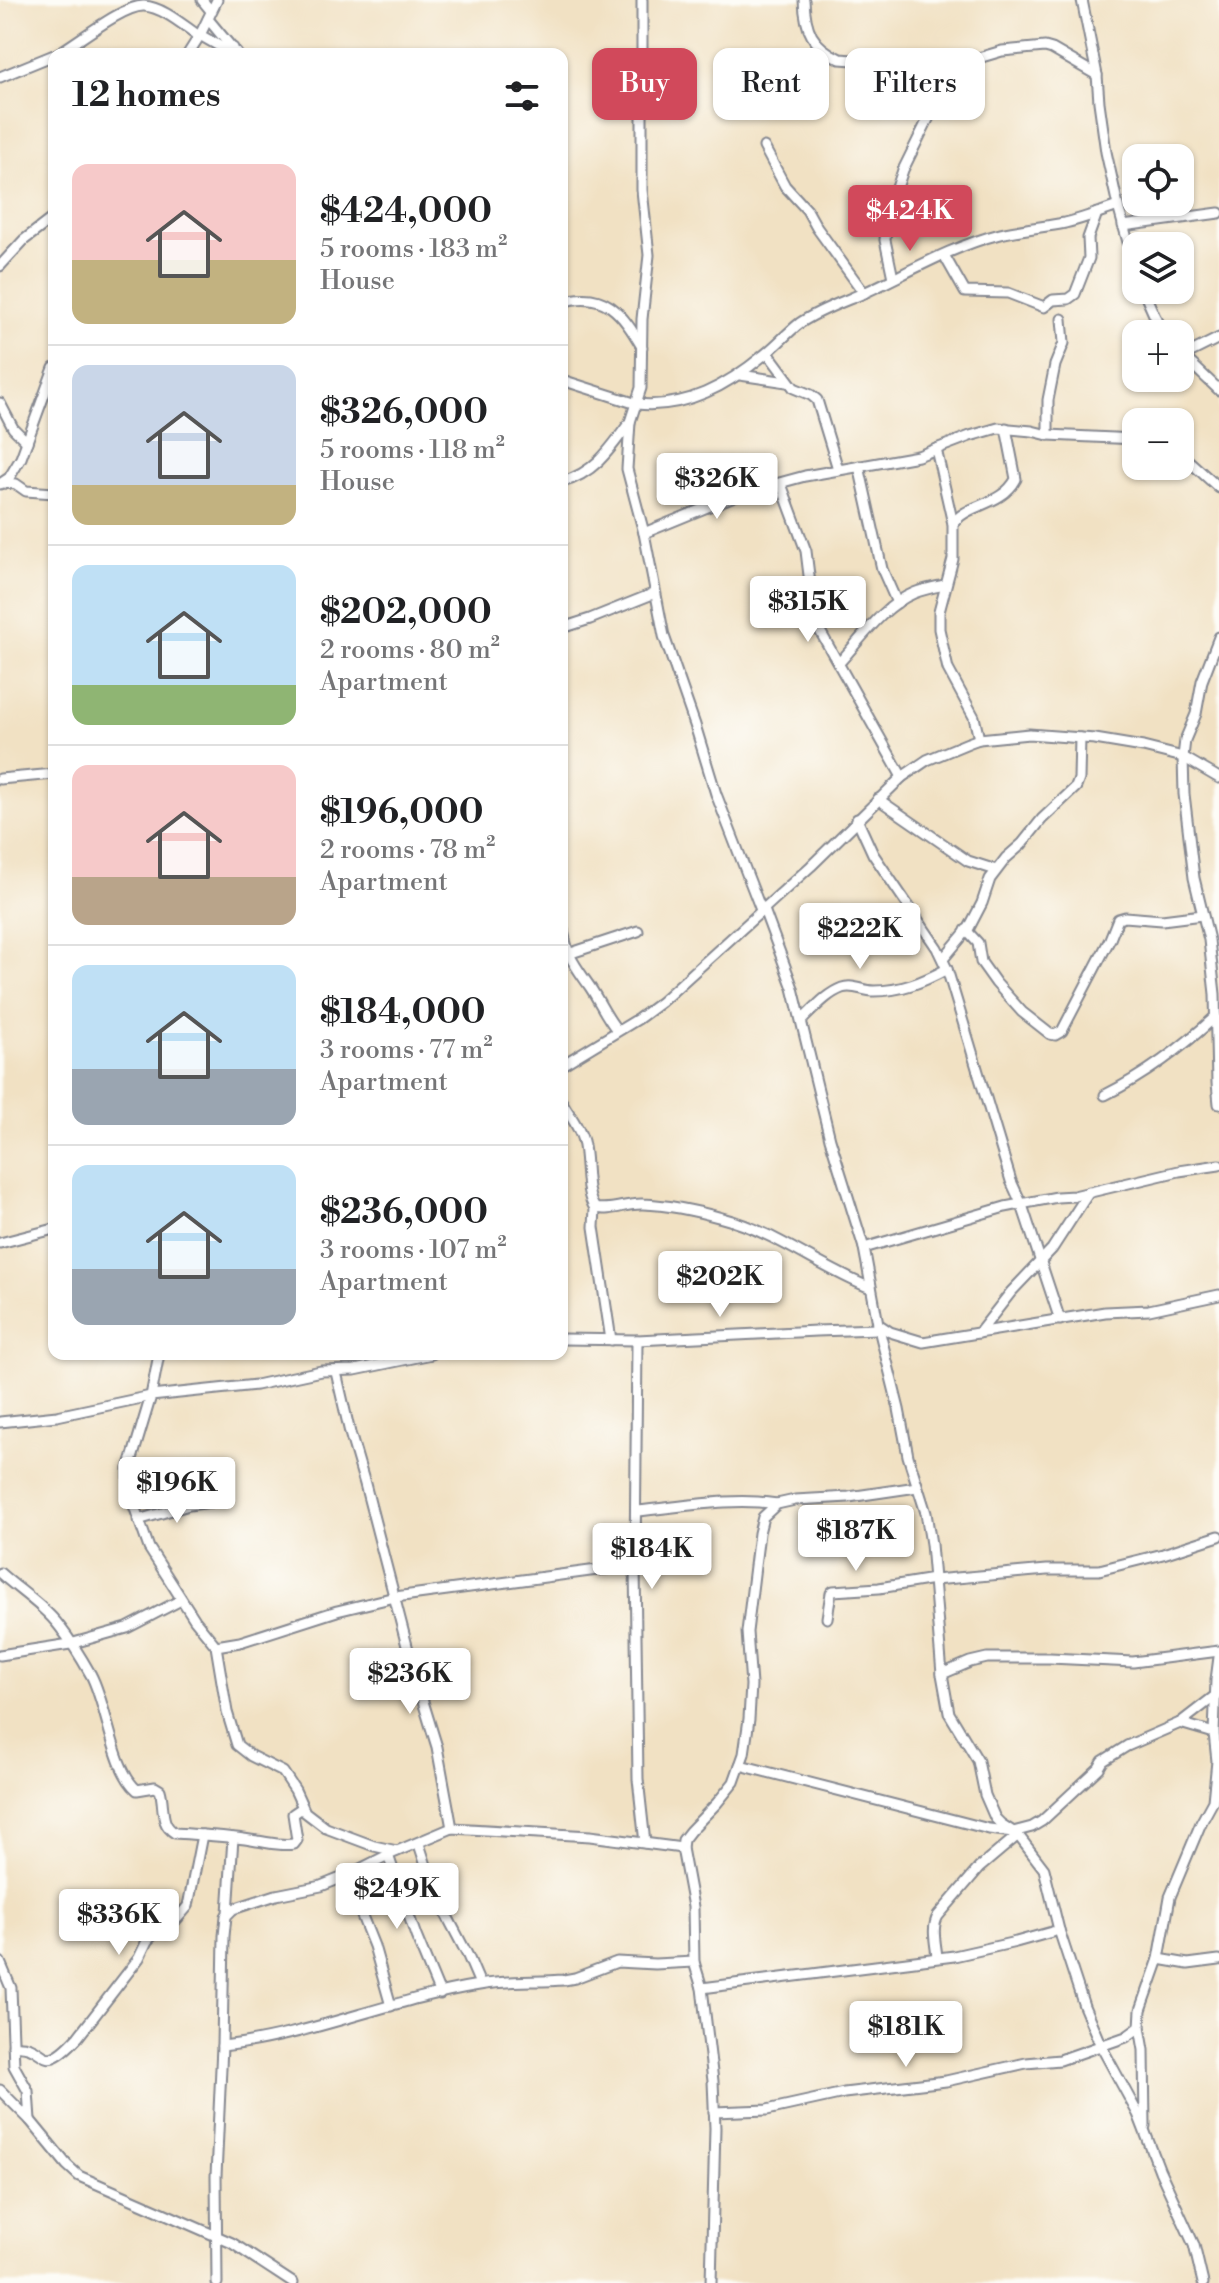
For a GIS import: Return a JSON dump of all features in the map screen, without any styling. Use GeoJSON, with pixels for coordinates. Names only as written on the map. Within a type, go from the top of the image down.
{"type":"FeatureCollection","features":[{"type":"Feature","properties":{"kind":"street"},"geometry":{"type":"LineString","coordinates":[[202,0],[233,48]]}},
{"type":"Feature","properties":{"kind":"street"},"geometry":{"type":"LineString","coordinates":[[192,48],[218,0]]}},
{"type":"Feature","properties":{"kind":"street"},"geometry":{"type":"LineString","coordinates":[[568,480],[599,463],[630,422],[641,388],[649,255],[642,190],[642,0]]}},
{"type":"Feature","properties":{"kind":"street"},"geometry":{"type":"LineString","coordinates":[[804,0],[808,30],[826,53],[845,60]]}},
{"type":"Feature","properties":{"kind":"street"},"geometry":{"type":"LineString","coordinates":[[1082,0],[1097,75],[1106,152],[1125,232]]}},
{"type":"Feature","properties":{"kind":"street"},"geometry":{"type":"LineString","coordinates":[[66,48],[128,10],[148,3],[224,48]]}},
{"type":"Feature","properties":{"kind":"street"},"geometry":{"type":"LineString","coordinates":[[985,56],[1002,51],[1045,47],[1097,75]]}},
{"type":"Feature","properties":{"kind":"street"},"geometry":{"type":"LineString","coordinates":[[0,77],[48,58]]}},
{"type":"Feature","properties":{"kind":"street"},"geometry":{"type":"LineString","coordinates":[[893,278],[885,240],[887,217],[915,142],[927,120]]}},
{"type":"Feature","properties":{"kind":"street"},"geometry":{"type":"LineString","coordinates":[[764,147],[785,186],[807,210],[864,293]]}},
{"type":"Feature","properties":{"kind":"street"},"geometry":{"type":"LineString","coordinates":[[568,382],[637,404],[691,399],[740,375],[786,334],[818,311],[999,234],[1070,222],[1118,206]]}},
{"type":"Feature","properties":{"kind":"street"},"geometry":{"type":"LineString","coordinates":[[944,255],[961,287],[968,293],[1008,293],[1044,307],[1053,300],[1068,299],[1075,294],[1089,258],[1088,238],[1097,213]]}},
{"type":"Feature","properties":{"kind":"street"},"geometry":{"type":"LineString","coordinates":[[1123,226],[1219,213]]}},
{"type":"Feature","properties":{"kind":"street"},"geometry":{"type":"LineString","coordinates":[[0,266],[24,240],[48,222]]}},
{"type":"Feature","properties":{"kind":"street"},"geometry":{"type":"LineString","coordinates":[[568,300],[574,298],[606,303],[617,310],[642,347]]}},
{"type":"Feature","properties":{"kind":"street"},"geometry":{"type":"LineString","coordinates":[[1048,435],[1048,400],[1055,365],[1064,343],[1062,319]]}},
{"type":"Feature","properties":{"kind":"street"},"geometry":{"type":"LineString","coordinates":[[1194,349],[1219,338]]}},
{"type":"Feature","properties":{"kind":"street"},"geometry":{"type":"LineString","coordinates":[[768,353],[787,382],[817,400],[838,469]]}},
{"type":"Feature","properties":{"kind":"street"},"geometry":{"type":"LineString","coordinates":[[1194,366],[1219,390]]}},
{"type":"Feature","properties":{"kind":"street"},"geometry":{"type":"LineString","coordinates":[[740,375],[787,382]]}},
{"type":"Feature","properties":{"kind":"street"},"geometry":{"type":"LineString","coordinates":[[2,483],[14,471],[48,384]]}},
{"type":"Feature","properties":{"kind":"street"},"geometry":{"type":"LineString","coordinates":[[0,403],[13,428],[27,442]]}},
{"type":"Feature","properties":{"kind":"street"},"geometry":{"type":"LineString","coordinates":[[630,422],[627,469],[644,533],[664,636],[716,794],[793,988],[830,1139],[864,1248],[878,1327],[926,1513],[942,1674],[949,1713],[978,1761],[991,1810],[1044,1869],[1059,1930],[1084,2006],[1101,2046],[1145,2130],[1194,2245],[1203,2283]]}},
{"type":"Feature","properties":{"kind":"street"},"geometry":{"type":"LineString","coordinates":[[953,524],[963,514],[994,501],[1014,483],[1016,474],[1006,428]]}},
{"type":"Feature","properties":{"kind":"street"},"geometry":{"type":"LineString","coordinates":[[644,533],[739,494],[838,469],[918,456],[983,432],[1006,428],[1048,435],[1122,438]]}},
{"type":"Feature","properties":{"kind":"street"},"geometry":{"type":"LineString","coordinates":[[936,449],[953,524],[953,559],[939,622],[948,669],[974,717],[979,739]]}},
{"type":"Feature","properties":{"kind":"street"},"geometry":{"type":"LineString","coordinates":[[859,466],[882,569],[897,603]]}},
{"type":"Feature","properties":{"kind":"street"},"geometry":{"type":"LineString","coordinates":[[1194,466],[1219,488]]}},
{"type":"Feature","properties":{"kind":"street"},"geometry":{"type":"LineString","coordinates":[[2,483],[19,485],[26,491],[48,493]]}},
{"type":"Feature","properties":{"kind":"street"},"geometry":{"type":"LineString","coordinates":[[781,484],[806,551],[813,608],[820,631],[902,777]]}},
{"type":"Feature","properties":{"kind":"street"},"geometry":{"type":"LineString","coordinates":[[839,663],[880,617],[897,603],[915,592],[945,585]]}},
{"type":"Feature","properties":{"kind":"street"},"geometry":{"type":"LineString","coordinates":[[568,626],[655,593]]}},
{"type":"Feature","properties":{"kind":"street"},"geometry":{"type":"LineString","coordinates":[[1218,642],[1202,681],[1183,757],[1194,878],[1202,915],[1214,941],[1219,1104]]}},
{"type":"Feature","properties":{"kind":"street"},"geometry":{"type":"LineString","coordinates":[[568,1062],[661,1002],[811,866],[902,777],[927,760],[979,739],[1029,734],[1143,747],[1183,757],[1219,778]]}},
{"type":"Feature","properties":{"kind":"street"},"geometry":{"type":"LineString","coordinates":[[802,1020],[838,989],[854,987],[867,991],[890,991],[912,986],[945,964],[996,870],[1076,787],[1080,738]]}},
{"type":"Feature","properties":{"kind":"street"},"geometry":{"type":"LineString","coordinates":[[0,779],[48,775]]}},
{"type":"Feature","properties":{"kind":"street"},"geometry":{"type":"LineString","coordinates":[[878,799],[968,861],[996,870]]}},
{"type":"Feature","properties":{"kind":"street"},"geometry":{"type":"LineString","coordinates":[[857,819],[873,854],[945,964],[1007,1169],[1060,1320]]}},
{"type":"Feature","properties":{"kind":"street"},"geometry":{"type":"LineString","coordinates":[[966,930],[979,946],[981,962],[1010,1000],[1055,1035],[1062,1031],[1118,919],[1162,920],[1202,915]]}},
{"type":"Feature","properties":{"kind":"street"},"geometry":{"type":"LineString","coordinates":[[617,1030],[568,954],[638,931]]}},
{"type":"Feature","properties":{"kind":"street"},"geometry":{"type":"LineString","coordinates":[[1105,1095],[1134,1081],[1163,1061],[1216,1016]]}},
{"type":"Feature","properties":{"kind":"street"},"geometry":{"type":"LineString","coordinates":[[568,1112],[581,1133],[589,1197],[595,1208],[594,1227],[611,1340]]}},
{"type":"Feature","properties":{"kind":"street"},"geometry":{"type":"LineString","coordinates":[[864,1248],[1005,1207],[1219,1165]]}},
{"type":"Feature","properties":{"kind":"street"},"geometry":{"type":"LineString","coordinates":[[979,1333],[1011,1292],[1052,1249],[1089,1192]]}},
{"type":"Feature","properties":{"kind":"street"},"geometry":{"type":"LineString","coordinates":[[595,1208],[603,1210],[645,1204],[724,1218],[777,1239],[871,1288]]}},
{"type":"Feature","properties":{"kind":"street"},"geometry":{"type":"LineString","coordinates":[[0,1243],[48,1231]]}},
{"type":"Feature","properties":{"kind":"street"},"geometry":{"type":"LineString","coordinates":[[568,1339],[637,1340],[878,1327],[923,1342],[1105,1312],[1149,1310],[1219,1295]]}},
{"type":"Feature","properties":{"kind":"street"},"geometry":{"type":"LineString","coordinates":[[637,1340],[635,1565],[638,1779],[645,1843]]}},
{"type":"Feature","properties":{"kind":"street"},"geometry":{"type":"LineString","coordinates":[[158,1360],[151,1396],[129,1469],[129,1481],[138,1520],[149,1548],[181,1600],[216,1646],[227,1712],[237,1745],[283,1772],[309,1816],[332,1831],[392,1853]]}},
{"type":"Feature","properties":{"kind":"street"},"geometry":{"type":"LineString","coordinates":[[0,1422],[57,1416],[151,1396],[256,1385],[321,1371],[336,1372],[375,1360]]}},
{"type":"Feature","properties":{"kind":"street"},"geometry":{"type":"LineString","coordinates":[[336,1372],[413,1669],[437,1747],[452,1828]]}},
{"type":"Feature","properties":{"kind":"street"},"geometry":{"type":"LineString","coordinates":[[637,1511],[719,1503],[777,1504],[917,1487]]}},
{"type":"Feature","properties":{"kind":"street"},"geometry":{"type":"LineString","coordinates":[[138,1520],[211,1502]]}},
{"type":"Feature","properties":{"kind":"street"},"geometry":{"type":"LineString","coordinates":[[711,2283],[713,2081],[702,1988],[694,1962],[693,1907],[682,1848],[683,1840],[690,1831],[734,1782],[740,1765],[749,1719],[751,1685],[747,1632],[759,1533],[763,1517],[777,1504]]}},
{"type":"Feature","properties":{"kind":"street"},"geometry":{"type":"LineString","coordinates":[[827,1618],[833,1591],[1047,1570],[1099,1570],[1219,1536]]}},
{"type":"Feature","properties":{"kind":"street"},"geometry":{"type":"LineString","coordinates":[[216,1646],[240,1642],[337,1611],[395,1597],[635,1565]]}},
{"type":"Feature","properties":{"kind":"street"},"geometry":{"type":"LineString","coordinates":[[0,1573],[59,1626],[91,1675],[132,1787],[137,1790],[158,1787],[163,1801],[163,1821],[168,1829],[175,1833],[256,1840],[274,1845],[294,1844],[297,1840],[292,1816],[302,1808]]}},
{"type":"Feature","properties":{"kind":"street"},"geometry":{"type":"LineString","coordinates":[[0,1655],[70,1644],[127,1628],[181,1600]]}},
{"type":"Feature","properties":{"kind":"street"},"geometry":{"type":"LineString","coordinates":[[942,1674],[987,1658],[1133,1662],[1219,1654],[1213,1801],[1170,1897],[1159,1959],[1144,1998],[1140,2027],[1144,2050],[1145,2130]]}},
{"type":"Feature","properties":{"kind":"street"},"geometry":{"type":"LineString","coordinates":[[937,1957],[935,1921],[979,1868],[1015,1834],[1042,1821],[1111,1756],[1180,1723],[1216,1690]]}},
{"type":"Feature","properties":{"kind":"street"},"geometry":{"type":"LineString","coordinates":[[1180,1723],[1214,1733]]}},
{"type":"Feature","properties":{"kind":"street"},"geometry":{"type":"LineString","coordinates":[[740,1765],[1015,1834]]}},
{"type":"Feature","properties":{"kind":"street"},"geometry":{"type":"LineString","coordinates":[[228,1913],[252,1901],[307,1890],[346,1876],[452,1828],[590,1836],[682,1848]]}},
{"type":"Feature","properties":{"kind":"street"},"geometry":{"type":"LineString","coordinates":[[13,2046],[30,2048],[45,2059],[50,2059],[67,2049],[78,2037],[139,1958],[147,1941],[165,1923],[176,1920],[188,1906],[202,1835]]}},
{"type":"Feature","properties":{"kind":"street"},"geometry":{"type":"LineString","coordinates":[[217,2283],[217,2161],[224,1936],[233,1838]]}},
{"type":"Feature","properties":{"kind":"street"},"geometry":{"type":"LineString","coordinates":[[419,1844],[435,1893],[480,1984]]}},
{"type":"Feature","properties":{"kind":"street"},"geometry":{"type":"LineString","coordinates":[[392,1853],[416,1936],[440,1994]]}},
{"type":"Feature","properties":{"kind":"street"},"geometry":{"type":"LineString","coordinates":[[346,1876],[374,1946],[391,2006]]}},
{"type":"Feature","properties":{"kind":"street"},"geometry":{"type":"LineString","coordinates":[[702,1988],[937,1957],[1016,1942],[1059,1930]]}},
{"type":"Feature","properties":{"kind":"street"},"geometry":{"type":"LineString","coordinates":[[1159,1959],[1188,1964],[1219,1960]]}},
{"type":"Feature","properties":{"kind":"street"},"geometry":{"type":"LineString","coordinates":[[0,1962],[11,1988],[14,2066],[28,2091],[30,2120]]}},
{"type":"Feature","properties":{"kind":"street"},"geometry":{"type":"LineString","coordinates":[[222,2046],[273,2038],[480,1984],[564,1980],[617,1962],[694,1962]]}},
{"type":"Feature","properties":{"kind":"street"},"geometry":{"type":"LineString","coordinates":[[714,2112],[767,2110],[844,2093],[946,2081],[1026,2063],[1060,2060],[1126,2037],[1140,2027]]}},
{"type":"Feature","properties":{"kind":"street"},"geometry":{"type":"LineString","coordinates":[[0,2090],[79,2176],[232,2243],[293,2283]]}}]}
